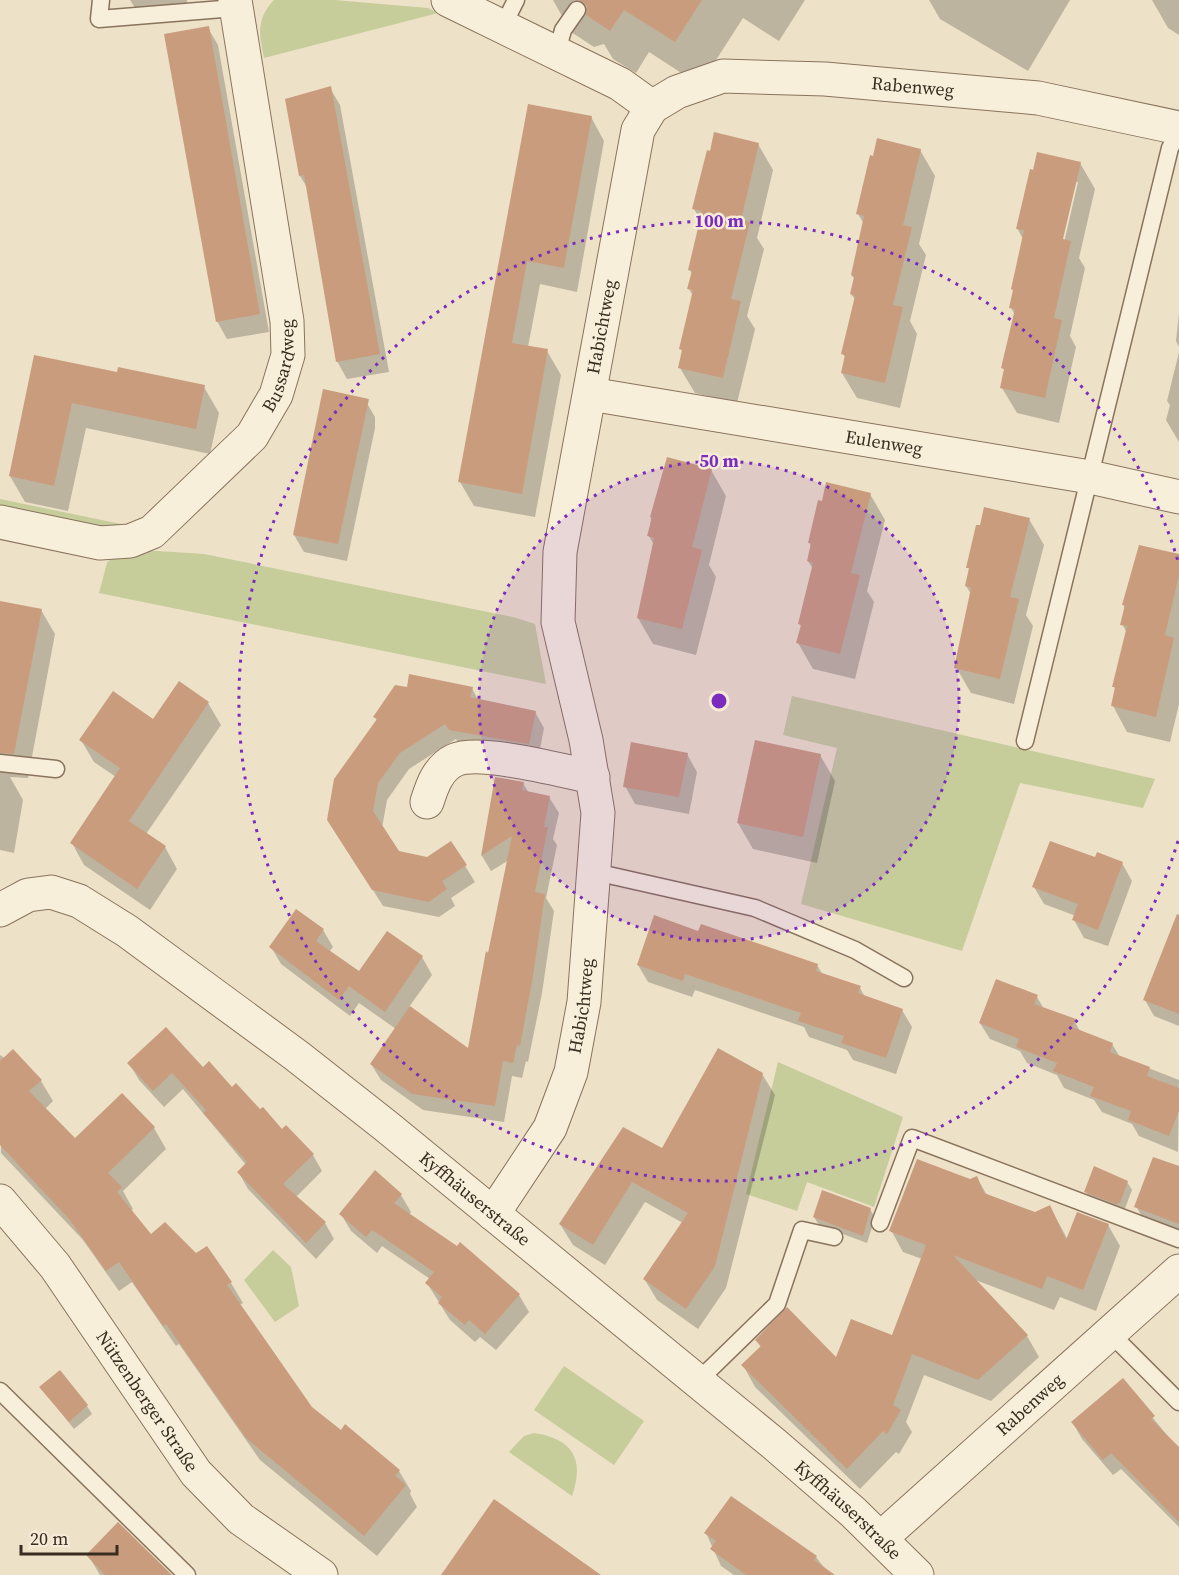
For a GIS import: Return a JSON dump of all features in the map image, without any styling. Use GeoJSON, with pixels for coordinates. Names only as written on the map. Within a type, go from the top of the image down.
{"type":"FeatureCollection","features":[{"type":"Feature","properties":{"kind":"street"},"geometry":{"type":"LineString","coordinates":[[448,0],[510,13],[557,52],[620,84],[652,107]]}},
{"type":"Feature","properties":{"kind":"street","name":"Bussardweg"},"geometry":{"type":"LineString","coordinates":[[0,522],[100,543],[130,541],[152,532],[252,436],[276,395],[288,355],[287,321],[235,4]]}},
{"type":"Feature","properties":{"kind":"street","name":"Rabenweg"},"geometry":{"type":"LineString","coordinates":[[652,107],[677,92],[723,76],[825,79],[1038,98],[1179,130]]}},
{"type":"Feature","properties":{"kind":"street","name":"Habichtweg"},"geometry":{"type":"LineString","coordinates":[[494,1214],[550,1128],[571,1072],[584,1002],[598,813],[593,777],[558,622],[560,552],[638,130],[652,107]]}},
{"type":"Feature","properties":{"kind":"street","name":"Eulenweg"},"geometry":{"type":"LineString","coordinates":[[590,394],[1090,477],[1179,497]]}},
{"type":"Feature","properties":{"kind":"street"},"geometry":{"type":"LineString","coordinates":[[427,802],[435,778],[453,761],[475,755],[593,777]]}},
{"type":"Feature","properties":{"kind":"street","name":"Kyffhäuserstraße"},"geometry":{"type":"LineString","coordinates":[[0,910],[17,899],[42,891],[68,897],[92,908],[127,931],[297,1056],[494,1214],[773,1443],[881,1538],[917,1575]]}},
{"type":"Feature","properties":{"kind":"street","name":"Nützenberger Straße"},"geometry":{"type":"LineString","coordinates":[[0,1201],[55,1266],[196,1473],[241,1519],[321,1575]]}},
{"type":"Feature","properties":{"kind":"street","name":"Rabenweg"},"geometry":{"type":"LineString","coordinates":[[881,1538],[1179,1271]]}},
{"type":"Feature","properties":{"kind":"lane"},"geometry":{"type":"LineString","coordinates":[[101,0],[99,19],[235,4]]}},
{"type":"Feature","properties":{"kind":"lane"},"geometry":{"type":"LineString","coordinates":[[557,52],[563,30],[577,10]]}},
{"type":"Feature","properties":{"kind":"lane"},"geometry":{"type":"LineString","coordinates":[[1025,741],[1170,148],[1179,130]]}},
{"type":"Feature","properties":{"kind":"lane"},"geometry":{"type":"LineString","coordinates":[[0,763],[56,769]]}},
{"type":"Feature","properties":{"kind":"lane"},"geometry":{"type":"LineString","coordinates":[[595,872],[755,908],[855,950],[904,978]]}},
{"type":"Feature","properties":{"kind":"lane"},"geometry":{"type":"LineString","coordinates":[[880,1223],[912,1138],[1179,1239]]}},
{"type":"Feature","properties":{"kind":"lane"},"geometry":{"type":"LineString","coordinates":[[698,1381],[777,1304],[802,1230],[834,1237]]}},
{"type":"Feature","properties":{"kind":"lane"},"geometry":{"type":"LineString","coordinates":[[1109,1332],[1179,1402]]}},
{"type":"Feature","properties":{"kind":"lane"},"geometry":{"type":"LineString","coordinates":[[0,1391],[187,1575]]}},
{"type":"Feature","properties":{"kind":"green space"},"geometry":{"type":"Polygon","coordinates":[[[274,0],[334,0],[428,8],[438,13],[264,58],[260,27],[264,14],[274,0]]]}},
{"type":"Feature","properties":{"kind":"green space"},"geometry":{"type":"Polygon","coordinates":[[[0,499],[131,527],[124,533],[0,513],[0,499]]]}},
{"type":"Feature","properties":{"kind":"green space"},"geometry":{"type":"Polygon","coordinates":[[[142,550],[204,554],[513,617],[535,624],[546,684],[99,593],[107,563],[116,552],[142,550]]]}},
{"type":"Feature","properties":{"kind":"green space"},"geometry":{"type":"Polygon","coordinates":[[[792,696],[1155,779],[1143,808],[1020,783],[962,951],[801,904],[837,748],[783,735],[792,696]]]}},
{"type":"Feature","properties":{"kind":"green space"},"geometry":{"type":"Polygon","coordinates":[[[778,1062],[903,1117],[874,1207],[807,1182],[797,1211],[746,1194],[778,1062]]]}},
{"type":"Feature","properties":{"kind":"green space"},"geometry":{"type":"Polygon","coordinates":[[[273,1250],[291,1267],[299,1306],[275,1322],[244,1280],[273,1250]]]}},
{"type":"Feature","properties":{"kind":"green space"},"geometry":{"type":"Polygon","coordinates":[[[564,1366],[644,1421],[614,1465],[534,1410],[564,1366]]]}},
{"type":"Feature","properties":{"kind":"green space"},"geometry":{"type":"Polygon","coordinates":[[[534,1433],[558,1440],[572,1452],[577,1471],[572,1496],[509,1452],[524,1436],[534,1433]]]}},
{"type":"Feature","properties":{"kind":"building"},"geometry":{"type":"Polygon","coordinates":[[[579,0],[702,0],[675,42],[624,10],[610,31],[586,15],[587,6],[579,0]]]}},
{"type":"Feature","properties":{"kind":"building"},"geometry":{"type":"Polygon","coordinates":[[[209,26],[260,314],[216,322],[164,34],[209,26]]]}},
{"type":"Feature","properties":{"kind":"building"},"geometry":{"type":"Polygon","coordinates":[[[331,86],[380,354],[336,362],[304,175],[299,176],[285,99],[331,86]]]}},
{"type":"Feature","properties":{"kind":"building"},"geometry":{"type":"Polygon","coordinates":[[[528,104],[592,116],[564,268],[527,261],[512,343],[548,349],[522,494],[458,482],[528,104]]]}},
{"type":"Feature","properties":{"kind":"building"},"geometry":{"type":"Polygon","coordinates":[[[714,132],[759,143],[741,220],[750,222],[731,299],[741,301],[723,378],[678,368],[682,350],[679,349],[693,290],[687,289],[692,271],[688,270],[702,211],[692,209],[714,132]]]}},
{"type":"Feature","properties":{"kind":"building"},"geometry":{"type":"Polygon","coordinates":[[[877,138],[921,149],[903,225],[912,227],[893,305],[903,307],[885,383],[841,373],[845,355],[841,354],[855,296],[850,294],[854,277],[851,275],[864,216],[856,214],[870,155],[873,156],[877,138]]]}},
{"type":"Feature","properties":{"kind":"building"},"geometry":{"type":"Polygon","coordinates":[[[1037,152],[1081,162],[1063,239],[1071,241],[1054,318],[1062,320],[1045,398],[1000,388],[1004,369],[1001,368],[1015,309],[1009,308],[1013,290],[1011,289],[1024,230],[1016,229],[1030,169],[1033,170],[1037,152]]]}},
{"type":"Feature","properties":{"kind":"building"},"geometry":{"type":"Polygon","coordinates":[[[34,355],[117,372],[118,367],[205,385],[196,429],[72,403],[54,486],[9,476],[34,355]]]}},
{"type":"Feature","properties":{"kind":"building"},"geometry":{"type":"Polygon","coordinates":[[[323,389],[369,399],[338,544],[293,535],[323,389]]]}},
{"type":"Feature","properties":{"kind":"building"},"geometry":{"type":"Polygon","coordinates":[[[667,457],[712,469],[692,547],[702,550],[682,629],[637,618],[654,538],[647,536],[652,518],[650,517],[667,457]]]}},
{"type":"Feature","properties":{"kind":"building"},"geometry":{"type":"Polygon","coordinates":[[[826,482],[871,493],[851,573],[860,575],[840,654],[796,643],[801,625],[798,624],[813,563],[807,561],[811,543],[808,543],[818,500],[822,501],[826,482]]]}},
{"type":"Feature","properties":{"kind":"building"},"geometry":{"type":"Polygon","coordinates":[[[984,507],[1030,518],[1010,597],[1019,599],[1000,679],[954,668],[971,588],[965,586],[969,568],[966,568],[976,525],[980,525],[984,507]]]}},
{"type":"Feature","properties":{"kind":"building"},"geometry":{"type":"Polygon","coordinates":[[[1139,545],[1179,554],[1179,575],[1165,635],[1174,638],[1156,717],[1111,706],[1115,687],[1112,687],[1127,626],[1120,625],[1125,605],[1122,605],[1139,545]]]}},
{"type":"Feature","properties":{"kind":"building"},"geometry":{"type":"Polygon","coordinates":[[[0,601],[42,609],[14,754],[0,753],[0,601]]]}},
{"type":"Feature","properties":{"kind":"building"},"geometry":{"type":"Polygon","coordinates":[[[409,674],[473,687],[470,697],[536,711],[529,744],[449,730],[445,724],[400,753],[378,783],[373,811],[399,851],[427,857],[451,841],[467,865],[442,881],[447,889],[429,902],[372,890],[327,820],[334,779],[377,719],[373,717],[395,685],[407,687],[409,674]]]}},
{"type":"Feature","properties":{"kind":"building"},"geometry":{"type":"Polygon","coordinates":[[[179,681],[209,702],[129,821],[166,846],[137,889],[70,843],[120,768],[79,740],[113,691],[153,719],[179,681]]]}},
{"type":"Feature","properties":{"kind":"building"},"geometry":{"type":"Polygon","coordinates":[[[755,740],[821,754],[803,837],[737,823],[755,740]]]}},
{"type":"Feature","properties":{"kind":"building"},"geometry":{"type":"Polygon","coordinates":[[[631,742],[688,753],[679,797],[623,787],[631,742]]]}},
{"type":"Feature","properties":{"kind":"building"},"geometry":{"type":"Polygon","coordinates":[[[495,777],[524,782],[522,790],[550,796],[544,827],[548,827],[535,892],[545,894],[533,976],[520,1046],[517,1045],[513,1063],[503,1061],[495,1106],[412,1094],[370,1064],[410,1006],[468,1048],[486,951],[488,953],[512,836],[481,856],[495,777]]]}},
{"type":"Feature","properties":{"kind":"building"},"geometry":{"type":"Polygon","coordinates":[[[1050,841],[1095,857],[1097,852],[1123,862],[1098,930],[1072,920],[1078,904],[1032,887],[1050,841]]]}},
{"type":"Feature","properties":{"kind":"building"},"geometry":{"type":"Polygon","coordinates":[[[296,909],[324,929],[316,941],[359,971],[387,931],[423,956],[385,1012],[349,986],[339,1000],[269,947],[296,909]]]}},
{"type":"Feature","properties":{"kind":"building"},"geometry":{"type":"Polygon","coordinates":[[[1177,914],[1179,915],[1179,1014],[1143,1000],[1177,914]]]}},
{"type":"Feature","properties":{"kind":"building"},"geometry":{"type":"Polygon","coordinates":[[[654,915],[698,931],[701,924],[818,964],[816,971],[861,986],[858,993],[903,1009],[886,1058],[841,1043],[844,1036],[798,1021],[801,1013],[685,974],[683,981],[637,965],[654,915]]]}},
{"type":"Feature","properties":{"kind":"building"},"geometry":{"type":"Polygon","coordinates":[[[996,979],[1038,995],[1034,1004],[1076,1019],[1072,1027],[1113,1043],[1110,1052],[1150,1067],[1147,1076],[1179,1088],[1179,1111],[1169,1136],[1128,1120],[1131,1111],[1090,1096],[1094,1087],[1053,1071],[1057,1063],[1016,1047],[1019,1039],[979,1023],[996,979]]]}},
{"type":"Feature","properties":{"kind":"building"},"geometry":{"type":"Polygon","coordinates":[[[166,1027],[203,1067],[209,1061],[232,1087],[236,1083],[260,1109],[263,1107],[282,1129],[286,1125],[314,1154],[283,1184],[326,1222],[306,1243],[237,1172],[247,1162],[203,1113],[206,1110],[172,1073],[153,1091],[127,1063],[166,1027]]]}},
{"type":"Feature","properties":{"kind":"building"},"geometry":{"type":"Polygon","coordinates":[[[718,1048],[763,1073],[715,1266],[686,1309],[643,1279],[688,1213],[632,1182],[593,1245],[559,1224],[623,1127],[662,1148],[718,1048]]]}},
{"type":"Feature","properties":{"kind":"building"},"geometry":{"type":"Polygon","coordinates":[[[13,1049],[42,1080],[29,1091],[75,1138],[122,1093],[155,1127],[108,1173],[122,1187],[117,1192],[151,1234],[165,1222],[196,1253],[207,1246],[232,1282],[227,1285],[312,1407],[341,1430],[345,1424],[400,1470],[395,1476],[406,1485],[364,1536],[246,1438],[166,1324],[163,1326],[119,1262],[106,1271],[69,1219],[0,1145],[0,1061],[13,1049]]]}},
{"type":"Feature","properties":{"kind":"building"},"geometry":{"type":"Polygon","coordinates":[[[1153,1157],[1179,1166],[1179,1224],[1134,1207],[1153,1157]]]}},
{"type":"Feature","properties":{"kind":"building"},"geometry":{"type":"Polygon","coordinates":[[[917,1159],[970,1179],[977,1176],[984,1193],[1035,1212],[1050,1205],[1066,1240],[1077,1212],[1109,1224],[1083,1290],[1047,1276],[1042,1289],[953,1255],[1028,1335],[978,1380],[912,1354],[893,1405],[901,1410],[887,1434],[883,1431],[847,1469],[741,1365],[761,1346],[755,1340],[787,1307],[836,1357],[851,1319],[892,1335],[926,1245],[889,1231],[917,1159]]]}},
{"type":"Feature","properties":{"kind":"building"},"geometry":{"type":"Polygon","coordinates":[[[1094,1166],[1128,1181],[1120,1203],[1116,1204],[1084,1192],[1094,1166]]]}},
{"type":"Feature","properties":{"kind":"building"},"geometry":{"type":"Polygon","coordinates":[[[375,1170],[402,1194],[394,1203],[457,1246],[460,1242],[520,1294],[485,1334],[469,1320],[465,1325],[438,1303],[442,1297],[425,1283],[434,1272],[372,1230],[366,1237],[339,1214],[375,1170]]]}},
{"type":"Feature","properties":{"kind":"building"},"geometry":{"type":"Polygon","coordinates":[[[822,1190],[871,1208],[863,1236],[813,1217],[822,1190]]]}},
{"type":"Feature","properties":{"kind":"building"},"geometry":{"type":"Polygon","coordinates":[[[60,1370],[88,1405],[69,1422],[39,1387],[60,1370]]]}},
{"type":"Feature","properties":{"kind":"building"},"geometry":{"type":"Polygon","coordinates":[[[1123,1378],[1155,1416],[1151,1419],[1179,1447],[1179,1522],[1111,1453],[1103,1460],[1071,1422],[1123,1378]]]}},
{"type":"Feature","properties":{"kind":"building"},"geometry":{"type":"Polygon","coordinates":[[[731,1496],[817,1556],[814,1560],[835,1575],[746,1575],[710,1549],[716,1541],[704,1533],[731,1496]]]}},
{"type":"Feature","properties":{"kind":"building"},"geometry":{"type":"Polygon","coordinates":[[[494,1499],[601,1575],[441,1575],[494,1499]]]}},
{"type":"Feature","properties":{"kind":"building"},"geometry":{"type":"Polygon","coordinates":[[[118,1522],[172,1575],[105,1575],[86,1555],[118,1522]]]}}]}
